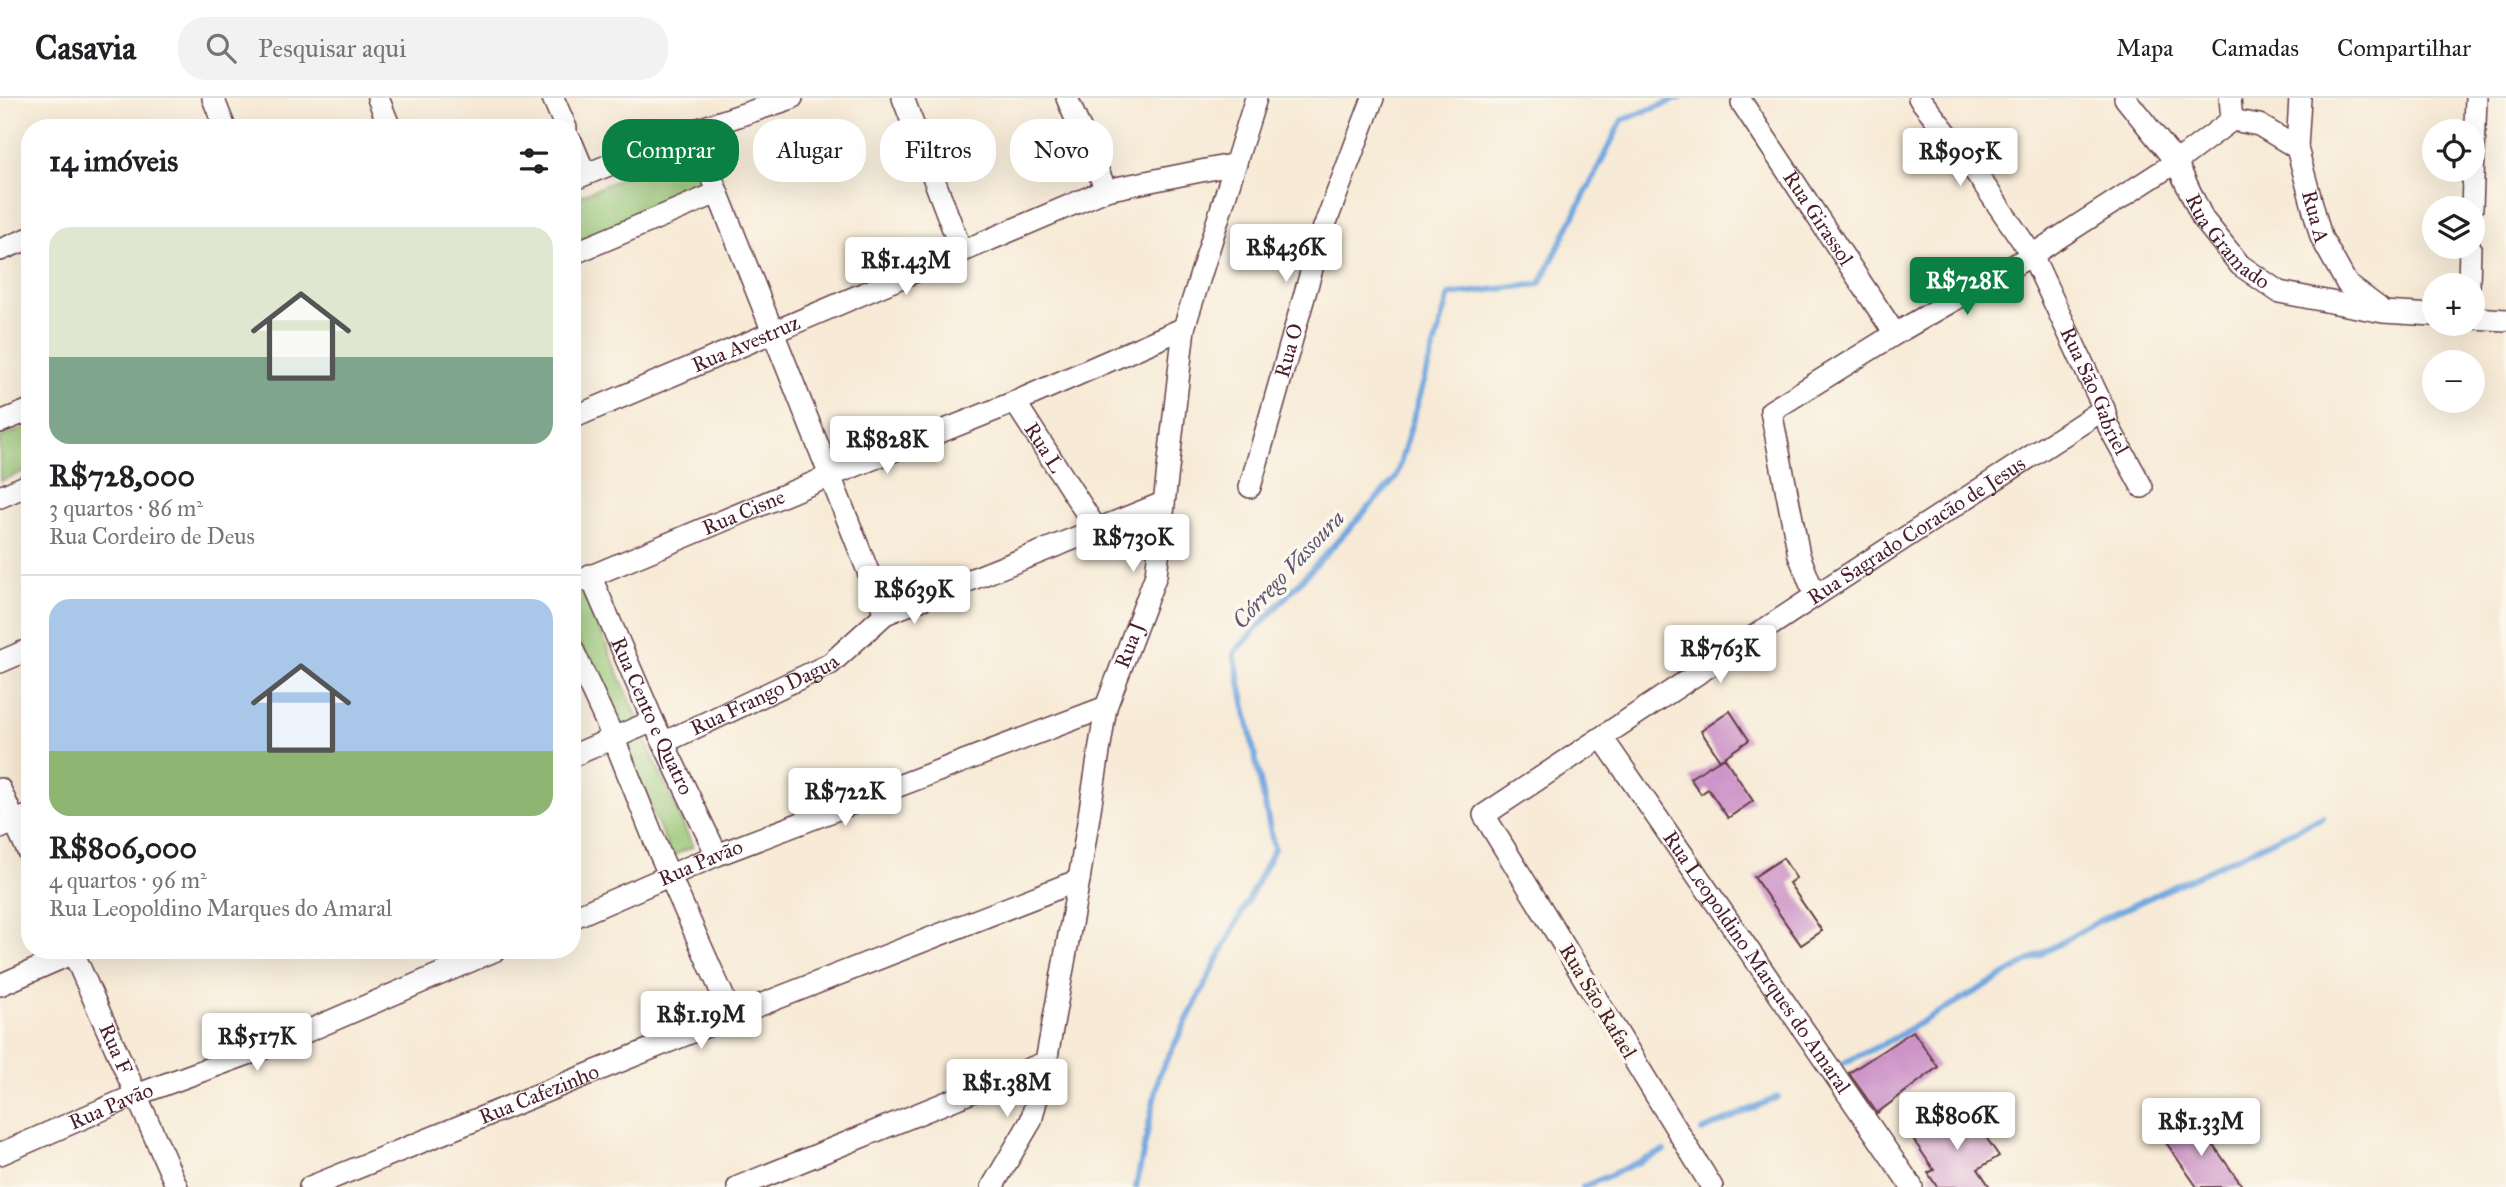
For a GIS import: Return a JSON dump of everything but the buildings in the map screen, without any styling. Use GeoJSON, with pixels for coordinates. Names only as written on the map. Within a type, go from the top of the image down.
{"type":"FeatureCollection","features":[{"type":"Feature","properties":{"kind":"street"},"geometry":{"type":"LineString","coordinates":[[213,98],[221,119]]}},
{"type":"Feature","properties":{"kind":"street"},"geometry":{"type":"LineString","coordinates":[[378,98],[386,119]]}},
{"type":"Feature","properties":{"kind":"street"},"geometry":{"type":"LineString","coordinates":[[553,98],[562,119]]}},
{"type":"Feature","properties":{"kind":"street"},"geometry":{"type":"LineString","coordinates":[[716,119],[742,106],[792,98]]}},
{"type":"Feature","properties":{"kind":"street"},"geometry":{"type":"LineString","coordinates":[[902,98],[961,250]]}},
{"type":"Feature","properties":{"kind":"street"},"geometry":{"type":"LineString","coordinates":[[1067,98],[1106,190]]}},
{"type":"Feature","properties":{"kind":"street","name":"Rua O"},"geometry":{"type":"LineString","coordinates":[[1250,487],[1323,230],[1373,98]]}},
{"type":"Feature","properties":{"kind":"street","name":"Rua São Gabriel"},"geometry":{"type":"LineString","coordinates":[[1919,98],[1961,151],[2032,255],[2104,410],[2109,427],[2142,487]]}},
{"type":"Feature","properties":{"kind":"street","name":"Rua Gramado"},"geometry":{"type":"LineString","coordinates":[[2125,98],[2176,162],[2203,219],[2240,265],[2279,292],[2383,312],[2422,314]]}},
{"type":"Feature","properties":{"kind":"street"},"geometry":{"type":"LineString","coordinates":[[2230,98],[2232,120]]}},
{"type":"Feature","properties":{"kind":"street","name":"Rua A"},"geometry":{"type":"LineString","coordinates":[[2300,98],[2297,148],[2321,237],[2347,284],[2383,312]]}},
{"type":"Feature","properties":{"kind":"street"},"geometry":{"type":"LineString","coordinates":[[2472,196],[2476,98]]}},
{"type":"Feature","properties":{"kind":"street","name":"Rua J"},"geometry":{"type":"LineString","coordinates":[[992,1187],[1031,1121],[1046,1062],[1079,880],[1106,707],[1156,575],[1184,328],[1237,164],[1252,101]]}},
{"type":"Feature","properties":{"kind":"street","name":"Rua Girassol"},"geometry":{"type":"LineString","coordinates":[[1742,103],[1895,334]]}},
{"type":"Feature","properties":{"kind":"street"},"geometry":{"type":"LineString","coordinates":[[1815,596],[1799,555],[1771,411],[1895,334],[2032,255],[2176,162],[2232,120],[2259,125],[2297,148]]}},
{"type":"Feature","properties":{"kind":"street","name":"Rua Avestruz"},"geometry":{"type":"LineString","coordinates":[[581,414],[1106,190],[1237,164]]}},
{"type":"Feature","properties":{"kind":"street"},"geometry":{"type":"LineString","coordinates":[[581,176],[602,168]]}},
{"type":"Feature","properties":{"kind":"street"},"geometry":{"type":"LineString","coordinates":[[713,182],[885,614]]}},
{"type":"Feature","properties":{"kind":"street"},"geometry":{"type":"LineString","coordinates":[[581,250],[717,193]]}},
{"type":"Feature","properties":{"kind":"street"},"geometry":{"type":"LineString","coordinates":[[0,250],[21,242]]}},
{"type":"Feature","properties":{"kind":"street"},"geometry":{"type":"LineString","coordinates":[[2485,319],[2506,320]]}},
{"type":"Feature","properties":{"kind":"street","name":"Rua Cisne"},"geometry":{"type":"LineString","coordinates":[[581,580],[1015,402],[1184,328]]}},
{"type":"Feature","properties":{"kind":"street","name":"Rua L"},"geometry":{"type":"LineString","coordinates":[[1015,402],[1097,530]]}},
{"type":"Feature","properties":{"kind":"street","name":"Rua Sagrado Coracão de Jesus"},"geometry":{"type":"LineString","coordinates":[[1484,815],[1815,596],[2104,410]]}},
{"type":"Feature","properties":{"kind":"street"},"geometry":{"type":"LineString","coordinates":[[0,422],[21,414]]}},
{"type":"Feature","properties":{"kind":"street"},"geometry":{"type":"LineString","coordinates":[[0,496],[21,488]]}},
{"type":"Feature","properties":{"kind":"street","name":"Rua Frango Dagua"},"geometry":{"type":"LineString","coordinates":[[665,742],[830,664],[885,614],[1163,503]]}},
{"type":"Feature","properties":{"kind":"street","name":"Rua Cento e Quatro"},"geometry":{"type":"LineString","coordinates":[[581,580],[665,742],[717,855]]}},
{"type":"Feature","properties":{"kind":"street"},"geometry":{"type":"LineString","coordinates":[[0,662],[21,653]]}},
{"type":"Feature","properties":{"kind":"street"},"geometry":{"type":"LineString","coordinates":[[581,668],[732,1016]]}},
{"type":"Feature","properties":{"kind":"street","name":"Rua Pavão"},"geometry":{"type":"LineString","coordinates":[[581,914],[717,855],[1106,707]]}},
{"type":"Feature","properties":{"kind":"street"},"geometry":{"type":"LineString","coordinates":[[581,752],[653,721]]}},
{"type":"Feature","properties":{"kind":"street","name":"Rua Leopoldino Marques do Amaral"},"geometry":{"type":"LineString","coordinates":[[1602,739],[1912,1187]]}},
{"type":"Feature","properties":{"kind":"street"},"geometry":{"type":"LineString","coordinates":[[0,789],[15,821]]}},
{"type":"Feature","properties":{"kind":"street","name":"Rua São Rafael"},"geometry":{"type":"LineString","coordinates":[[1484,815],[1712,1187]]}},
{"type":"Feature","properties":{"kind":"street","name":"Rua Cafezinho"},"geometry":{"type":"LineString","coordinates":[[310,1187],[732,1016],[1079,880]]}},
{"type":"Feature","properties":{"kind":"street"},"geometry":{"type":"LineString","coordinates":[[0,985],[57,959]]}},
{"type":"Feature","properties":{"kind":"street","name":"Rua F"},"geometry":{"type":"LineString","coordinates":[[78,959],[177,1187]]}},
{"type":"Feature","properties":{"kind":"street","name":"Rua Pavão"},"geometry":{"type":"LineString","coordinates":[[0,1154],[136,1095],[289,1039],[475,959]]}},
{"type":"Feature","properties":{"kind":"street"},"geometry":{"type":"LineString","coordinates":[[738,1187],[1046,1062]]}},
{"type":"Feature","properties":{"kind":"green space"},"geometry":{"type":"Polygon","coordinates":[[[613,182],[700,182],[703,190],[581,240],[581,195],[613,182]]]}},
{"type":"Feature","properties":{"kind":"green space"},"geometry":{"type":"Polygon","coordinates":[[[21,430],[21,473],[0,481],[0,438],[21,430]]]}},
{"type":"Feature","properties":{"kind":"green space"},"geometry":{"type":"Polygon","coordinates":[[[581,590],[640,723],[619,732],[581,645],[581,590]]]}},
{"type":"Feature","properties":{"kind":"green space"},"geometry":{"type":"Polygon","coordinates":[[[642,732],[693,847],[672,856],[621,742],[642,732]]]}},
{"type":"Feature","properties":{"kind":"waterway","name":"Córrego Vassoura"},"geometry":{"type":"LineString","coordinates":[[1136,1187],[1159,1075],[1274,849],[1234,653],[1396,478],[1449,295],[1540,284],[1622,120],[1680,98]]}},
{"type":"Feature","properties":{"kind":"waterway"},"geometry":{"type":"LineString","coordinates":[[1844,1063],[1885,1043],[2099,921],[2323,817]]}},
{"type":"Feature","properties":{"kind":"waterway"},"geometry":{"type":"LineString","coordinates":[[1702,1131],[1778,1097]]}},
{"type":"Feature","properties":{"kind":"waterway"},"geometry":{"type":"LineString","coordinates":[[1583,1187],[1664,1151]]}}]}
